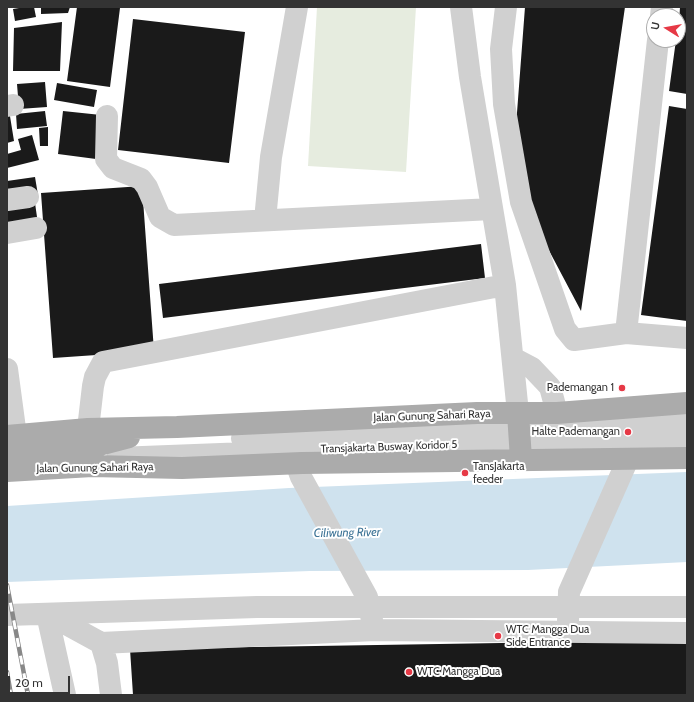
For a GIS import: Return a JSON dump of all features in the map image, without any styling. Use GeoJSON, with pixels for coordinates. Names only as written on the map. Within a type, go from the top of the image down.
{"type":"FeatureCollection","features":[{"type":"Feature","properties":{"kind":"main road","name":"Jalan Gunung Sahari Raya"},"geometry":{"type":"LineString","coordinates":[[7,484],[102,479],[182,468],[298,470],[519,436],[557,413],[687,403]]}},
{"type":"Feature","properties":{"kind":"main road","name":"Jalan Gunung Sahari Raya"},"geometry":{"type":"LineString","coordinates":[[7,471],[90,448],[177,428],[469,414],[519,436],[626,465],[687,458]]}},
{"type":"Feature","properties":{"kind":"main road","name":"Jalan Gunung Sahari Raya"},"geometry":{"type":"LineString","coordinates":[[10,442],[90,448],[182,468]]}},
{"type":"Feature","properties":{"kind":"street"},"geometry":{"type":"LineString","coordinates":[[265,220],[271,157],[297,7]]}},
{"type":"Feature","properties":{"kind":"street"},"geometry":{"type":"LineString","coordinates":[[461,7],[470,77],[505,285],[513,358],[519,436]]}},
{"type":"Feature","properties":{"kind":"street"},"geometry":{"type":"LineString","coordinates":[[506,7],[501,49],[504,104],[521,202],[565,329],[574,340],[626,333],[687,338]]}},
{"type":"Feature","properties":{"kind":"street"},"geometry":{"type":"LineString","coordinates":[[626,333],[657,48]]}},
{"type":"Feature","properties":{"kind":"street"},"geometry":{"type":"LineString","coordinates":[[107,116],[106,159],[113,168],[141,178],[147,187],[160,218],[174,225],[492,209]]}},
{"type":"Feature","properties":{"kind":"street"},"geometry":{"type":"LineString","coordinates":[[7,200],[28,197]]}},
{"type":"Feature","properties":{"kind":"street"},"geometry":{"type":"LineString","coordinates":[[7,233],[36,228]]}},
{"type":"Feature","properties":{"kind":"street"},"geometry":{"type":"LineString","coordinates":[[90,448],[93,386],[95,377],[104,362],[505,285]]}},
{"type":"Feature","properties":{"kind":"street"},"geometry":{"type":"LineString","coordinates":[[513,358],[532,368],[550,387],[557,413]]}},
{"type":"Feature","properties":{"kind":"street"},"geometry":{"type":"LineString","coordinates":[[7,369],[10,442]]}},
{"type":"Feature","properties":{"kind":"street","name":"Transjakarta Busway Koridor 5"},"geometry":{"type":"LineString","coordinates":[[90,448],[287,435],[519,436],[687,419]]}},
{"type":"Feature","properties":{"kind":"street","name":"Transjakarta Busway Koridor 5"},"geometry":{"type":"LineString","coordinates":[[519,436],[589,445],[687,440]]}},
{"type":"Feature","properties":{"kind":"street"},"geometry":{"type":"LineString","coordinates":[[568,631],[568,600],[626,465]]}},
{"type":"Feature","properties":{"kind":"street"},"geometry":{"type":"LineString","coordinates":[[298,470],[368,602],[375,630]]}},
{"type":"Feature","properties":{"kind":"street"},"geometry":{"type":"LineString","coordinates":[[7,616],[368,602],[568,600],[687,607]]}},
{"type":"Feature","properties":{"kind":"street"},"geometry":{"type":"LineString","coordinates":[[47,614],[101,643],[375,630],[687,633]]}},
{"type":"Feature","properties":{"kind":"street"},"geometry":{"type":"LineString","coordinates":[[47,614],[65,695]]}},
{"type":"Feature","properties":{"kind":"street"},"geometry":{"type":"LineString","coordinates":[[101,643],[107,663],[111,695]]}},
{"type":"Feature","properties":{"kind":"shaded area"},"geometry":{"type":"Polygon","coordinates":[[[317,7],[416,7],[406,172],[308,166],[317,7]]]}},
{"type":"Feature","properties":{"kind":"water","name":"Ciliwung River"},"geometry":{"type":"Polygon","coordinates":[[[687,472],[687,562],[528,570],[310,571],[7,582],[7,506],[289,488],[687,472]]]}},
{"type":"Feature","properties":{"kind":"building"},"geometry":{"type":"Polygon","coordinates":[[[34,7],[36,17],[15,21],[13,9],[34,7]]]}},
{"type":"Feature","properties":{"kind":"building"},"geometry":{"type":"Polygon","coordinates":[[[41,7],[70,7],[68,13],[41,14],[41,7]]]}},
{"type":"Feature","properties":{"kind":"building"},"geometry":{"type":"Polygon","coordinates":[[[77,7],[120,8],[110,87],[67,81],[77,7]]]}},
{"type":"Feature","properties":{"kind":"building"},"geometry":{"type":"Polygon","coordinates":[[[525,7],[625,7],[581,311],[526,207],[515,139],[525,7]]]}},
{"type":"Feature","properties":{"kind":"building"},"geometry":{"type":"Polygon","coordinates":[[[687,7],[687,94],[669,91],[675,48],[686,48],[686,8],[680,8],[687,7]]]}},
{"type":"Feature","properties":{"kind":"building"},"geometry":{"type":"Polygon","coordinates":[[[133,19],[245,32],[229,163],[118,150],[133,19]]]}},
{"type":"Feature","properties":{"kind":"building"},"geometry":{"type":"Polygon","coordinates":[[[62,22],[60,71],[13,71],[14,28],[62,22]]]}},
{"type":"Feature","properties":{"kind":"building"},"geometry":{"type":"Polygon","coordinates":[[[45,82],[47,107],[19,109],[17,84],[45,82]]]}},
{"type":"Feature","properties":{"kind":"building"},"geometry":{"type":"Polygon","coordinates":[[[57,83],[97,90],[94,107],[54,100],[57,83]]]}},
{"type":"Feature","properties":{"kind":"building"},"geometry":{"type":"Polygon","coordinates":[[[669,106],[687,109],[687,321],[641,315],[669,106]]]}},
{"type":"Feature","properties":{"kind":"building"},"geometry":{"type":"Polygon","coordinates":[[[7,110],[9,110],[14,141],[7,143],[7,110]]]}},
{"type":"Feature","properties":{"kind":"building"},"geometry":{"type":"Polygon","coordinates":[[[45,111],[47,126],[17,129],[16,114],[45,111]]]}},
{"type":"Feature","properties":{"kind":"building"},"geometry":{"type":"Polygon","coordinates":[[[63,111],[101,115],[96,159],[58,154],[63,111]]]}},
{"type":"Feature","properties":{"kind":"building"},"geometry":{"type":"Polygon","coordinates":[[[48,127],[48,146],[40,146],[39,128],[48,127]]]}},
{"type":"Feature","properties":{"kind":"building"},"geometry":{"type":"Polygon","coordinates":[[[32,135],[39,160],[7,168],[7,154],[21,150],[18,139],[32,135]]]}},
{"type":"Feature","properties":{"kind":"building"},"geometry":{"type":"Polygon","coordinates":[[[35,177],[38,195],[7,199],[7,181],[35,177]]]}},
{"type":"Feature","properties":{"kind":"building"},"geometry":{"type":"Polygon","coordinates":[[[142,186],[154,351],[53,358],[41,193],[142,186]]]}},
{"type":"Feature","properties":{"kind":"building"},"geometry":{"type":"Polygon","coordinates":[[[34,196],[38,224],[7,229],[7,201],[34,196]]]}},
{"type":"Feature","properties":{"kind":"building"},"geometry":{"type":"Polygon","coordinates":[[[481,244],[485,278],[163,318],[159,284],[481,244]]]}},
{"type":"Feature","properties":{"kind":"building","name":"WTC Mangga Dua"},"geometry":{"type":"Polygon","coordinates":[[[687,640],[687,695],[133,695],[130,649],[687,640]]]}},
{"type":"Feature","properties":{"kind":"railway"},"geometry":{"type":"LineString","coordinates":[[7,585],[28,695]]}},
{"type":"Feature","properties":{"kind":"railway"},"geometry":{"type":"LineString","coordinates":[[7,672],[11,695]]}},
{"type":"Feature","properties":{"kind":"place","name":"Pademangan 1"},"geometry":{"type":"Point","coordinates":[622,388]}},
{"type":"Feature","properties":{"kind":"place","name":"Halte Pademangan"},"geometry":{"type":"Point","coordinates":[628,432]}},
{"type":"Feature","properties":{"kind":"place","name":"TansJakarta feeder"},"geometry":{"type":"Point","coordinates":[465,473]}},
{"type":"Feature","properties":{"kind":"place","name":"WTC Mangga Dua Side Entrance"},"geometry":{"type":"Point","coordinates":[498,636]}},
{"type":"Feature","properties":{"kind":"place","name":"WTC Mangga Dua"},"geometry":{"type":"Point","coordinates":[409,672]}}]}
